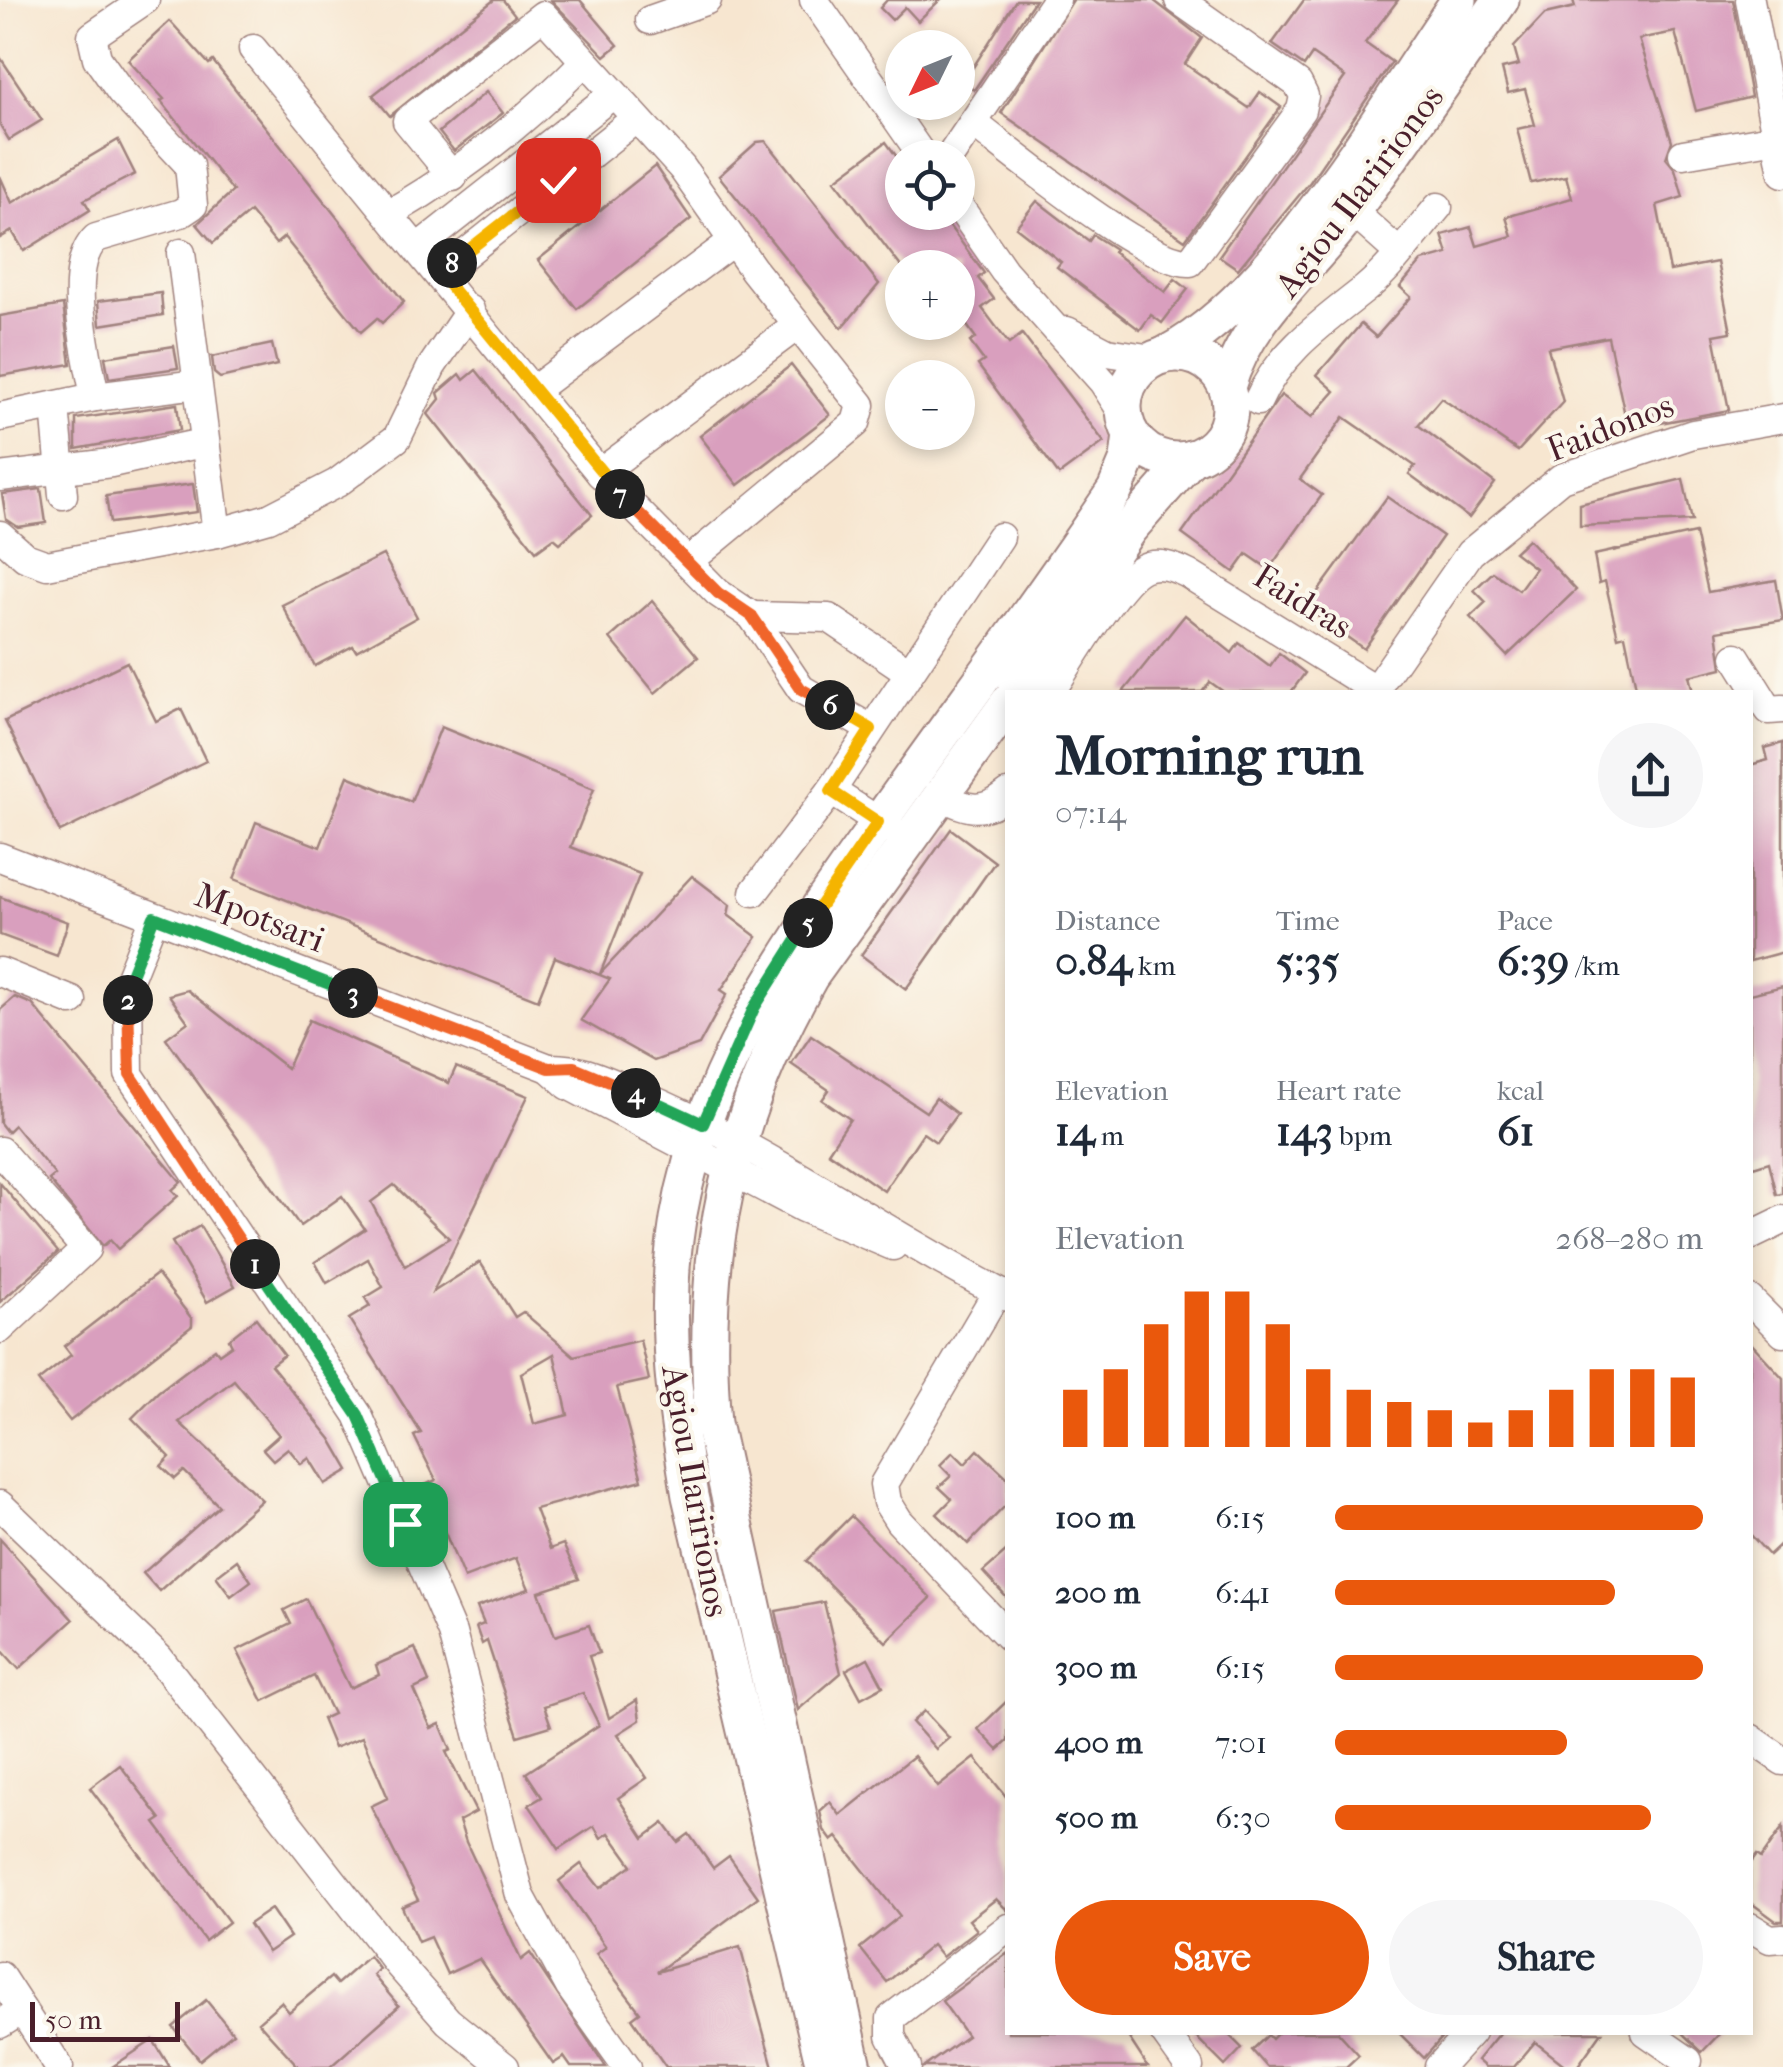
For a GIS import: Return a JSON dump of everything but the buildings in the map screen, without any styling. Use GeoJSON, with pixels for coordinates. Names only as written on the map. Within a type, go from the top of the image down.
{"type":"FeatureCollection","features":[{"type":"Feature","properties":{"kind":"main road","name":"Agiou Ilaririonos"},"geometry":{"type":"LineString","coordinates":[[1159,356],[1226,313],[1282,249],[1460,0]]}},
{"type":"Feature","properties":{"kind":"main road","name":"Agiou Ilaririonos"},"geometry":{"type":"LineString","coordinates":[[1242,394],[1237,357],[1254,330],[1352,211],[1501,0]]}},
{"type":"Feature","properties":{"kind":"main road"},"geometry":{"type":"LineString","coordinates":[[1015,690],[1128,529],[1191,458],[1216,443],[1242,394],[1202,360],[1159,356],[1129,382],[1128,425],[1158,457],[1191,458]]}},
{"type":"Feature","properties":{"kind":"main road","name":"Agiou Ilaririonos"},"geometry":{"type":"LineString","coordinates":[[829,2056],[690,1496],[670,1368],[674,1247],[699,1136],[754,1008],[878,822],[1108,500],[1122,475],[1128,425]]}},
{"type":"Feature","properties":{"kind":"main road","name":"Agiou Ilaririonos"},"geometry":{"type":"LineString","coordinates":[[829,2056],[712,1423],[707,1317],[733,1154],[783,1026],[846,926],[1005,706]]}},
{"type":"Feature","properties":{"kind":"street"},"geometry":{"type":"LineString","coordinates":[[95,397],[80,284],[86,247],[96,238],[181,213],[193,205],[189,165],[136,112],[97,58],[92,36],[146,0]]}},
{"type":"Feature","properties":{"kind":"street"},"geometry":{"type":"LineString","coordinates":[[650,20],[708,0]]}},
{"type":"Feature","properties":{"kind":"street"},"geometry":{"type":"LineString","coordinates":[[814,0],[911,140]]}},
{"type":"Feature","properties":{"kind":"street"},"geometry":{"type":"LineString","coordinates":[[962,140],[1056,0]]}},
{"type":"Feature","properties":{"kind":"street"},"geometry":{"type":"LineString","coordinates":[[973,124],[1140,245],[1175,263],[1190,262],[1300,110],[1304,96],[1298,84],[1179,0]]}},
{"type":"Feature","properties":{"kind":"street"},"geometry":{"type":"LineString","coordinates":[[1750,0],[1780,137],[1783,174]]}},
{"type":"Feature","properties":{"kind":"street"},"geometry":{"type":"LineString","coordinates":[[452,178],[407,122],[542,15],[612,96],[682,168],[733,241],[861,405],[856,423],[688,562]]}},
{"type":"Feature","properties":{"kind":"street"},"geometry":{"type":"LineString","coordinates":[[253,50],[419,247],[600,472],[718,593],[752,616],[801,689],[871,729]]}},
{"type":"Feature","properties":{"kind":"street"},"geometry":{"type":"LineString","coordinates":[[390,213],[452,178],[547,100],[583,63]]}},
{"type":"Feature","properties":{"kind":"street"},"geometry":{"type":"LineString","coordinates":[[419,247],[612,96]]}},
{"type":"Feature","properties":{"kind":"street"},"geometry":{"type":"LineString","coordinates":[[440,274],[634,120]]}},
{"type":"Feature","properties":{"kind":"street"},"geometry":{"type":"LineString","coordinates":[[1683,154],[1780,137]]}},
{"type":"Feature","properties":{"kind":"street"},"geometry":{"type":"LineString","coordinates":[[1242,394],[1267,382],[1321,320],[1365,289],[1438,207]]}},
{"type":"Feature","properties":{"kind":"street"},"geometry":{"type":"LineString","coordinates":[[1352,211],[1399,252]]}},
{"type":"Feature","properties":{"kind":"street"},"geometry":{"type":"LineString","coordinates":[[975,228],[1027,299],[1103,382],[1128,425]]}},
{"type":"Feature","properties":{"kind":"street"},"geometry":{"type":"LineString","coordinates":[[534,390],[733,241]]}},
{"type":"Feature","properties":{"kind":"street"},"geometry":{"type":"LineString","coordinates":[[181,253],[216,533]]}},
{"type":"Feature","properties":{"kind":"street"},"geometry":{"type":"LineString","coordinates":[[1027,299],[1092,346],[1159,356]]}},
{"type":"Feature","properties":{"kind":"street"},"geometry":{"type":"LineString","coordinates":[[0,535],[25,557],[47,565],[216,533],[269,518],[323,491],[398,438],[432,366],[470,310]]}},
{"type":"Feature","properties":{"kind":"street"},"geometry":{"type":"LineString","coordinates":[[600,472],[798,325]]}},
{"type":"Feature","properties":{"kind":"street"},"geometry":{"type":"LineString","coordinates":[[0,417],[95,397],[196,384]]}},
{"type":"Feature","properties":{"kind":"street"},"geometry":{"type":"LineString","coordinates":[[55,406],[61,482]]}},
{"type":"Feature","properties":{"kind":"street","name":"Faidonos"},"geometry":{"type":"LineString","coordinates":[[1378,690],[1470,553],[1561,478],[1693,434],[1783,418]]}},
{"type":"Feature","properties":{"kind":"street"},"geometry":{"type":"LineString","coordinates":[[0,477],[61,482],[202,443]]}},
{"type":"Feature","properties":{"kind":"street"},"geometry":{"type":"LineString","coordinates":[[754,892],[831,791],[1000,538]]}},
{"type":"Feature","properties":{"kind":"street","name":"Faidras"},"geometry":{"type":"LineString","coordinates":[[1052,690],[1134,575],[1144,567],[1164,565],[1188,574],[1375,690]]}},
{"type":"Feature","properties":{"kind":"street"},"geometry":{"type":"LineString","coordinates":[[752,616],[829,618],[909,672]]}},
{"type":"Feature","properties":{"kind":"street"},"geometry":{"type":"LineString","coordinates":[[1736,657],[1769,710],[1783,709]]}},
{"type":"Feature","properties":{"kind":"street"},"geometry":{"type":"LineString","coordinates":[[831,791],[910,842]]}},
{"type":"Feature","properties":{"kind":"street"},"geometry":{"type":"LineString","coordinates":[[942,796],[965,809],[993,804],[1005,796]]}},
{"type":"Feature","properties":{"kind":"street","name":"Mpotsari"},"geometry":{"type":"LineString","coordinates":[[2,856],[549,1068],[574,1067],[733,1154],[803,1208],[992,1289]]}},
{"type":"Feature","properties":{"kind":"street"},"geometry":{"type":"LineString","coordinates":[[154,917],[128,982],[130,1074],[358,1415],[452,1633],[520,1896],[570,1987],[626,2067]]}},
{"type":"Feature","properties":{"kind":"street"},"geometry":{"type":"LineString","coordinates":[[4,979],[72,1001]]}},
{"type":"Feature","properties":{"kind":"street"},"geometry":{"type":"LineString","coordinates":[[0,1151],[86,1249],[0,1329]]}},
{"type":"Feature","properties":{"kind":"street"},"geometry":{"type":"LineString","coordinates":[[1753,1235],[1783,1220]]}},
{"type":"Feature","properties":{"kind":"street"},"geometry":{"type":"LineString","coordinates":[[992,1289],[884,1484],[887,1502],[898,1521],[1005,1633]]}},
{"type":"Feature","properties":{"kind":"street"},"geometry":{"type":"LineString","coordinates":[[1753,1303],[1783,1333]]}},
{"type":"Feature","properties":{"kind":"street"},"geometry":{"type":"LineString","coordinates":[[0,1505],[159,1658],[398,1963],[448,2021],[505,2067]]}},
{"type":"Feature","properties":{"kind":"street"},"geometry":{"type":"LineString","coordinates":[[1753,1740],[1783,1760]]}},
{"type":"Feature","properties":{"kind":"street"},"geometry":{"type":"LineString","coordinates":[[1753,1929],[1770,1939],[1783,1938]]}},
{"type":"Feature","properties":{"kind":"street"},"geometry":{"type":"LineString","coordinates":[[906,2067],[892,2036],[891,2018],[1005,1930]]}},
{"type":"Feature","properties":{"kind":"street"},"geometry":{"type":"LineString","coordinates":[[0,1976],[11,2017],[59,2067]]}},
{"type":"Feature","properties":{"kind":"street"},"geometry":{"type":"LineString","coordinates":[[1166,2035],[1189,2067]]}},
{"type":"Feature","properties":{"kind":"street"},"geometry":{"type":"LineString","coordinates":[[1439,2067],[1468,2035]]}},
{"type":"Feature","properties":{"kind":"street"},"geometry":{"type":"LineString","coordinates":[[1650,2035],[1688,2061]]}},
{"type":"Feature","properties":{"kind":"street"},"geometry":{"type":"LineString","coordinates":[[829,2056],[892,2036]]}},
{"type":"Feature","properties":{"kind":"route"},"geometry":{"type":"LineString","coordinates":[[405,1524],[358,1415],[130,1074],[128,982],[154,917],[549,1068],[574,1067],[703,1124],[754,1008],[878,822],[831,791],[871,729],[801,689],[752,616],[718,593],[600,472],[440,274],[558,180]]}}]}
